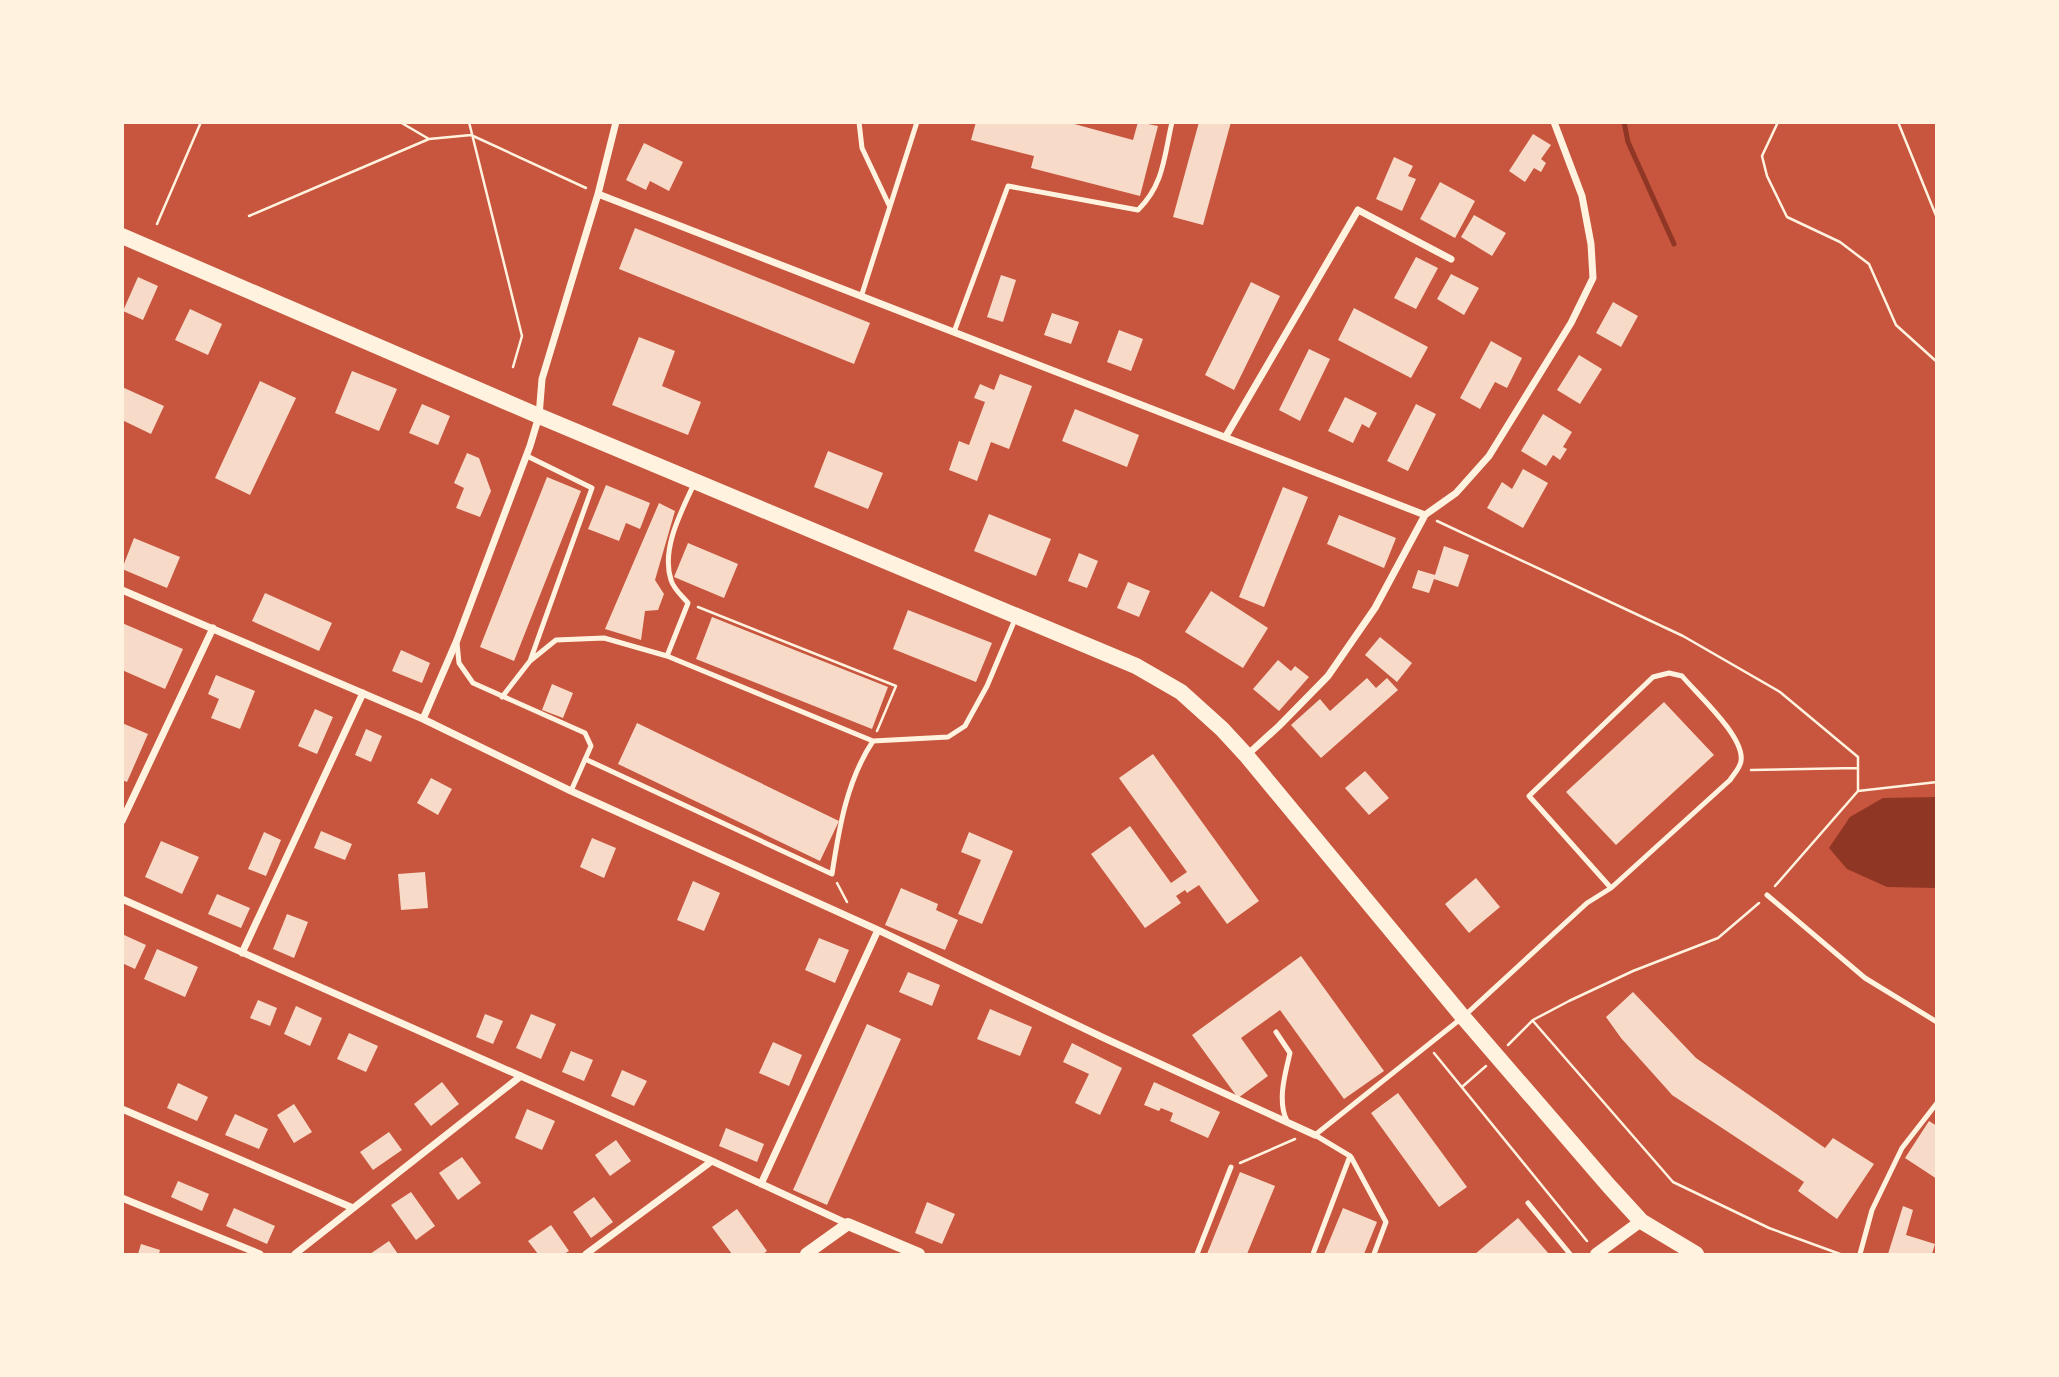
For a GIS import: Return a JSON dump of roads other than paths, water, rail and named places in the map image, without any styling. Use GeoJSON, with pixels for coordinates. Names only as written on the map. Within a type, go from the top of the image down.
{"type":"FeatureCollection","features":[{"type":"Feature","properties":{"kind":"main road"},"geometry":{"type":"LineString","coordinates":[[122,236],[539,416],[1136,666],[1181,692],[1246,755],[1463,1017],[1640,1221],[1696,1255]]}},
{"type":"Feature","properties":{"kind":"street"},"geometry":{"type":"LineString","coordinates":[[423,719],[457,640],[527,456],[539,416],[542,379],[598,194],[616,122]]}},
{"type":"Feature","properties":{"kind":"street"},"geometry":{"type":"LineString","coordinates":[[1246,755],[1328,676],[1375,608],[1425,515],[1456,493],[1489,456],[1571,323],[1593,278],[1591,244],[1582,195],[1554,122]]}},
{"type":"Feature","properties":{"kind":"street"},"geometry":{"type":"LineString","coordinates":[[598,194],[1425,515]]}},
{"type":"Feature","properties":{"kind":"street"},"geometry":{"type":"LineString","coordinates":[[1226,436],[1358,210],[1451,259]]}},
{"type":"Feature","properties":{"kind":"street"},"geometry":{"type":"LineString","coordinates":[[122,590],[423,719],[571,791],[857,920],[1312,1134]]}},
{"type":"Feature","properties":{"kind":"street"},"geometry":{"type":"LineString","coordinates":[[122,821],[213,628]]}},
{"type":"Feature","properties":{"kind":"street"},"geometry":{"type":"LineString","coordinates":[[242,953],[363,693]]}},
{"type":"Feature","properties":{"kind":"street"},"geometry":{"type":"LineString","coordinates":[[122,899],[919,1255]]}},
{"type":"Feature","properties":{"kind":"street"},"geometry":{"type":"LineString","coordinates":[[761,1184],[878,930]]}},
{"type":"Feature","properties":{"kind":"street"},"geometry":{"type":"LineString","coordinates":[[295,1255],[521,1076]]}},
{"type":"Feature","properties":{"kind":"street"},"geometry":{"type":"LineString","coordinates":[[122,1108],[353,1208]]}},
{"type":"Feature","properties":{"kind":"street"},"geometry":{"type":"LineString","coordinates":[[586,1255],[712,1161]]}},
{"type":"Feature","properties":{"kind":"street"},"geometry":{"type":"LineString","coordinates":[[122,1198],[260,1255]]}},
{"type":"Feature","properties":{"kind":"street"},"geometry":{"type":"LineString","coordinates":[[1597,1254],[1640,1221]]}},
{"type":"Feature","properties":{"kind":"street"},"geometry":{"type":"LineString","coordinates":[[806,1255],[848,1224]]}},
{"type":"Feature","properties":{"kind":"lane"},"geometry":{"type":"LineString","coordinates":[[859,122],[862,148],[889,205]]}},
{"type":"Feature","properties":{"kind":"lane"},"geometry":{"type":"LineString","coordinates":[[861,297],[917,122]]}},
{"type":"Feature","properties":{"kind":"lane"},"geometry":{"type":"LineString","coordinates":[[954,332],[1008,186],[1138,210],[1152,196],[1158,183],[1172,122]]}},
{"type":"Feature","properties":{"kind":"lane"},"geometry":{"type":"LineString","coordinates":[[527,456],[592,488],[530,661]]}},
{"type":"Feature","properties":{"kind":"lane"},"geometry":{"type":"LineString","coordinates":[[667,656],[688,603],[671,583],[667,558],[682,511],[696,480]]}},
{"type":"Feature","properties":{"kind":"lane"},"geometry":{"type":"LineString","coordinates":[[502,697],[530,661],[556,640],[604,638],[667,656],[873,741],[948,737],[965,726],[987,686],[1017,615]]}},
{"type":"Feature","properties":{"kind":"lane"},"geometry":{"type":"LineString","coordinates":[[457,640],[459,663],[473,683],[585,733],[591,747],[571,791]]}},
{"type":"Feature","properties":{"kind":"lane"},"geometry":{"type":"LineString","coordinates":[[1374,1255],[1386,1222],[1350,1156],[1312,1134],[1463,1017],[1587,903],[1611,888],[1738,770],[1741,762],[1738,740],[1682,677],[1669,673],[1653,677],[1530,796],[1611,888]]}},
{"type":"Feature","properties":{"kind":"lane"},"geometry":{"type":"LineString","coordinates":[[585,759],[832,874],[845,806],[861,759],[873,741]]}},
{"type":"Feature","properties":{"kind":"lane"},"geometry":{"type":"LineString","coordinates":[[1767,895],[1865,978],[1937,1022]]}},
{"type":"Feature","properties":{"kind":"lane"},"geometry":{"type":"LineString","coordinates":[[1276,1032],[1290,1053],[1283,1082],[1283,1114],[1289,1124]]}},
{"type":"Feature","properties":{"kind":"lane"},"geometry":{"type":"LineString","coordinates":[[1860,1255],[1872,1210],[1902,1148],[1937,1103]]}},
{"type":"Feature","properties":{"kind":"lane"},"geometry":{"type":"LineString","coordinates":[[1313,1255],[1350,1156]]}},
{"type":"Feature","properties":{"kind":"lane"},"geometry":{"type":"LineString","coordinates":[[1197,1255],[1231,1167]]}},
{"type":"Feature","properties":{"kind":"lane"},"geometry":{"type":"LineString","coordinates":[[1528,1203],[1570,1255]]}},
{"type":"Feature","properties":{"kind":"waterway"},"geometry":{"type":"LineString","coordinates":[[1624,122],[1628,142],[1674,244]]}}]}
